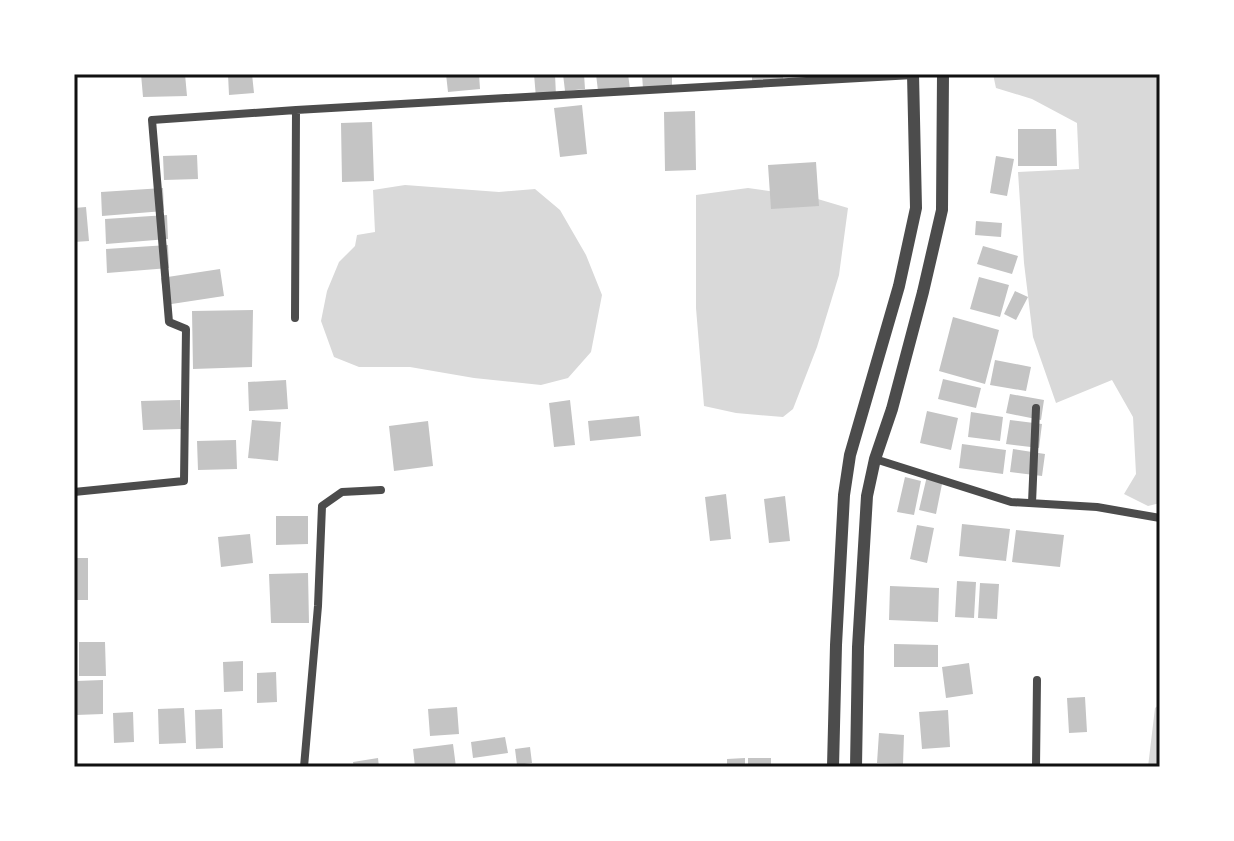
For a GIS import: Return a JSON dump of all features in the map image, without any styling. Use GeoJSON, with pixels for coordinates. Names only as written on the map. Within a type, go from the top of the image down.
{"type":"FeatureCollection","features":[{"type":"Feature","properties":{"kind":"street"},"geometry":{"type":"LineString","coordinates":[[856,767],[858,647],[867,496],[875,459],[900,380],[942,210],[943,74]]}},
{"type":"Feature","properties":{"kind":"street"},"geometry":{"type":"LineString","coordinates":[[74,492],[184,481],[186,329],[169,322],[152,120],[913,75],[916,208],[899,286],[850,455],[844,495],[833,767]]}},
{"type":"Feature","properties":{"kind":"street"},"geometry":{"type":"LineString","coordinates":[[295,318],[296,110]]}},
{"type":"Feature","properties":{"kind":"street"},"geometry":{"type":"LineString","coordinates":[[1032,503],[1036,408]]}},
{"type":"Feature","properties":{"kind":"street"},"geometry":{"type":"LineString","coordinates":[[875,459],[1011,502],[1097,507],[1160,518]]}},
{"type":"Feature","properties":{"kind":"street"},"geometry":{"type":"LineString","coordinates":[[304,767],[318,606],[322,506],[342,492],[381,490]]}},
{"type":"Feature","properties":{"kind":"street"},"geometry":{"type":"LineString","coordinates":[[1036,767],[1037,680]]}},
{"type":"Feature","properties":{"kind":"shaded area"},"geometry":{"type":"Polygon","coordinates":[[[993,74],[1160,74],[1160,503],[1148,506],[1124,494],[1136,474],[1133,417],[1112,380],[1056,403],[1033,337],[1018,172],[1079,169],[1077,123],[1032,99],[996,88],[993,74]]]}},
{"type":"Feature","properties":{"kind":"shaded area"},"geometry":{"type":"Polygon","coordinates":[[[405,185],[499,192],[535,189],[560,210],[586,255],[602,295],[591,352],[568,378],[541,385],[410,367],[359,367],[334,357],[321,321],[327,291],[339,262],[355,246],[357,235],[375,232],[373,190],[405,185]]]}},
{"type":"Feature","properties":{"kind":"shaded area"},"geometry":{"type":"Polygon","coordinates":[[[748,188],[811,197],[848,208],[839,275],[817,347],[793,409],[783,417],[736,413],[704,406],[696,308],[696,195],[748,188]]]}},
{"type":"Feature","properties":{"kind":"shaded area"},"geometry":{"type":"Polygon","coordinates":[[[1160,704],[1160,767],[1148,767],[1155,708],[1160,704]]]}},
{"type":"Feature","properties":{"kind":"building"},"geometry":{"type":"Polygon","coordinates":[[[141,74],[185,74],[187,96],[143,97],[141,74]]]}},
{"type":"Feature","properties":{"kind":"building"},"geometry":{"type":"Polygon","coordinates":[[[228,74],[252,74],[254,93],[229,95],[228,74]]]}},
{"type":"Feature","properties":{"kind":"building"},"geometry":{"type":"Polygon","coordinates":[[[446,74],[479,74],[480,89],[448,92],[446,74]]]}},
{"type":"Feature","properties":{"kind":"building"},"geometry":{"type":"Polygon","coordinates":[[[534,74],[555,74],[556,96],[536,98],[534,74]]]}},
{"type":"Feature","properties":{"kind":"building"},"geometry":{"type":"Polygon","coordinates":[[[563,74],[584,74],[585,89],[565,91],[563,74]]]}},
{"type":"Feature","properties":{"kind":"building"},"geometry":{"type":"Polygon","coordinates":[[[596,74],[628,74],[630,89],[598,91],[596,74]]]}},
{"type":"Feature","properties":{"kind":"building"},"geometry":{"type":"Polygon","coordinates":[[[642,74],[672,74],[672,87],[643,89],[642,74]]]}},
{"type":"Feature","properties":{"kind":"building"},"geometry":{"type":"Polygon","coordinates":[[[752,74],[783,74],[783,85],[752,85],[752,74]]]}},
{"type":"Feature","properties":{"kind":"building"},"geometry":{"type":"Polygon","coordinates":[[[582,105],[587,154],[560,157],[554,108],[582,105]]]}},
{"type":"Feature","properties":{"kind":"building"},"geometry":{"type":"Polygon","coordinates":[[[695,111],[696,170],[665,171],[664,112],[695,111]]]}},
{"type":"Feature","properties":{"kind":"building"},"geometry":{"type":"Polygon","coordinates":[[[372,122],[374,181],[342,182],[341,123],[372,122]]]}},
{"type":"Feature","properties":{"kind":"building"},"geometry":{"type":"Polygon","coordinates":[[[1018,129],[1056,129],[1057,166],[1018,166],[1018,129]]]}},
{"type":"Feature","properties":{"kind":"building"},"geometry":{"type":"Polygon","coordinates":[[[197,155],[198,179],[164,180],[163,156],[197,155]]]}},
{"type":"Feature","properties":{"kind":"building"},"geometry":{"type":"Polygon","coordinates":[[[996,156],[1014,159],[1007,196],[990,193],[996,156]]]}},
{"type":"Feature","properties":{"kind":"building"},"geometry":{"type":"Polygon","coordinates":[[[816,162],[819,206],[771,209],[768,165],[816,162]]]}},
{"type":"Feature","properties":{"kind":"building"},"geometry":{"type":"Polygon","coordinates":[[[163,188],[164,211],[102,216],[101,192],[163,188]]]}},
{"type":"Feature","properties":{"kind":"building"},"geometry":{"type":"Polygon","coordinates":[[[86,207],[89,241],[74,242],[74,208],[86,207]]]}},
{"type":"Feature","properties":{"kind":"building"},"geometry":{"type":"Polygon","coordinates":[[[167,215],[168,239],[106,244],[105,219],[167,215]]]}},
{"type":"Feature","properties":{"kind":"building"},"geometry":{"type":"Polygon","coordinates":[[[976,221],[1002,223],[1001,237],[975,235],[976,221]]]}},
{"type":"Feature","properties":{"kind":"building"},"geometry":{"type":"Polygon","coordinates":[[[168,245],[169,268],[107,273],[106,249],[168,245]]]}},
{"type":"Feature","properties":{"kind":"building"},"geometry":{"type":"Polygon","coordinates":[[[983,246],[1018,256],[1012,274],[977,264],[983,246]]]}},
{"type":"Feature","properties":{"kind":"building"},"geometry":{"type":"Polygon","coordinates":[[[220,269],[224,296],[165,305],[161,278],[220,269]]]}},
{"type":"Feature","properties":{"kind":"building"},"geometry":{"type":"Polygon","coordinates":[[[979,277],[1009,285],[1000,317],[970,309],[979,277]]]}},
{"type":"Feature","properties":{"kind":"building"},"geometry":{"type":"Polygon","coordinates":[[[1015,291],[1028,297],[1016,320],[1004,314],[1015,291]]]}},
{"type":"Feature","properties":{"kind":"building"},"geometry":{"type":"Polygon","coordinates":[[[253,310],[252,367],[193,369],[192,311],[253,310]]]}},
{"type":"Feature","properties":{"kind":"building"},"geometry":{"type":"Polygon","coordinates":[[[953,317],[999,330],[985,384],[939,371],[953,317]]]}},
{"type":"Feature","properties":{"kind":"building"},"geometry":{"type":"Polygon","coordinates":[[[995,360],[1031,367],[1026,391],[990,385],[995,360]]]}},
{"type":"Feature","properties":{"kind":"building"},"geometry":{"type":"Polygon","coordinates":[[[943,379],[981,388],[976,408],[938,399],[943,379]]]}},
{"type":"Feature","properties":{"kind":"building"},"geometry":{"type":"Polygon","coordinates":[[[286,380],[288,409],[249,411],[248,382],[286,380]]]}},
{"type":"Feature","properties":{"kind":"building"},"geometry":{"type":"Polygon","coordinates":[[[1010,394],[1044,400],[1041,420],[1006,413],[1010,394]]]}},
{"type":"Feature","properties":{"kind":"building"},"geometry":{"type":"Polygon","coordinates":[[[180,400],[181,429],[143,430],[141,401],[180,400]]]}},
{"type":"Feature","properties":{"kind":"building"},"geometry":{"type":"Polygon","coordinates":[[[570,400],[575,445],[554,447],[549,403],[570,400]]]}},
{"type":"Feature","properties":{"kind":"building"},"geometry":{"type":"Polygon","coordinates":[[[927,411],[958,418],[951,450],[920,443],[927,411]]]}},
{"type":"Feature","properties":{"kind":"building"},"geometry":{"type":"Polygon","coordinates":[[[971,412],[1003,417],[1000,441],[968,437],[971,412]]]}},
{"type":"Feature","properties":{"kind":"building"},"geometry":{"type":"Polygon","coordinates":[[[639,416],[641,436],[590,441],[588,421],[639,416]]]}},
{"type":"Feature","properties":{"kind":"building"},"geometry":{"type":"Polygon","coordinates":[[[252,420],[281,422],[278,461],[248,458],[252,420]]]}},
{"type":"Feature","properties":{"kind":"building"},"geometry":{"type":"Polygon","coordinates":[[[1010,420],[1042,424],[1039,448],[1006,444],[1010,420]]]}},
{"type":"Feature","properties":{"kind":"building"},"geometry":{"type":"Polygon","coordinates":[[[428,421],[433,466],[394,471],[389,426],[428,421]]]}},
{"type":"Feature","properties":{"kind":"building"},"geometry":{"type":"Polygon","coordinates":[[[236,440],[237,469],[198,470],[197,441],[236,440]]]}},
{"type":"Feature","properties":{"kind":"building"},"geometry":{"type":"Polygon","coordinates":[[[962,444],[1006,450],[1003,474],[959,468],[962,444]]]}},
{"type":"Feature","properties":{"kind":"building"},"geometry":{"type":"Polygon","coordinates":[[[1013,449],[1045,454],[1042,476],[1010,472],[1013,449]]]}},
{"type":"Feature","properties":{"kind":"building"},"geometry":{"type":"Polygon","coordinates":[[[927,476],[943,479],[936,514],[919,510],[927,476]]]}},
{"type":"Feature","properties":{"kind":"building"},"geometry":{"type":"Polygon","coordinates":[[[905,477],[921,481],[914,515],[897,512],[905,477]]]}},
{"type":"Feature","properties":{"kind":"building"},"geometry":{"type":"Polygon","coordinates":[[[726,494],[731,539],[710,541],[705,497],[726,494]]]}},
{"type":"Feature","properties":{"kind":"building"},"geometry":{"type":"Polygon","coordinates":[[[785,496],[790,541],[769,543],[764,499],[785,496]]]}},
{"type":"Feature","properties":{"kind":"building"},"geometry":{"type":"Polygon","coordinates":[[[276,516],[308,516],[308,544],[276,545],[276,516]]]}},
{"type":"Feature","properties":{"kind":"building"},"geometry":{"type":"Polygon","coordinates":[[[962,524],[1010,529],[1006,561],[959,556],[962,524]]]}},
{"type":"Feature","properties":{"kind":"building"},"geometry":{"type":"Polygon","coordinates":[[[917,525],[934,528],[927,563],[910,559],[917,525]]]}},
{"type":"Feature","properties":{"kind":"building"},"geometry":{"type":"Polygon","coordinates":[[[1016,530],[1064,535],[1060,567],[1012,562],[1016,530]]]}},
{"type":"Feature","properties":{"kind":"building"},"geometry":{"type":"Polygon","coordinates":[[[250,534],[253,563],[221,567],[218,537],[250,534]]]}},
{"type":"Feature","properties":{"kind":"building"},"geometry":{"type":"Polygon","coordinates":[[[74,558],[88,558],[88,600],[74,600],[74,558]]]}},
{"type":"Feature","properties":{"kind":"building"},"geometry":{"type":"Polygon","coordinates":[[[308,573],[309,623],[271,623],[269,574],[308,573]]]}},
{"type":"Feature","properties":{"kind":"building"},"geometry":{"type":"Polygon","coordinates":[[[957,581],[976,582],[974,618],[955,617],[957,581]]]}},
{"type":"Feature","properties":{"kind":"building"},"geometry":{"type":"Polygon","coordinates":[[[980,583],[999,584],[997,619],[978,618],[980,583]]]}},
{"type":"Feature","properties":{"kind":"building"},"geometry":{"type":"Polygon","coordinates":[[[890,586],[939,588],[938,622],[889,620],[890,586]]]}},
{"type":"Feature","properties":{"kind":"building"},"geometry":{"type":"Polygon","coordinates":[[[79,642],[105,642],[106,676],[79,676],[79,642]]]}},
{"type":"Feature","properties":{"kind":"building"},"geometry":{"type":"Polygon","coordinates":[[[894,644],[938,645],[938,667],[894,667],[894,644]]]}},
{"type":"Feature","properties":{"kind":"building"},"geometry":{"type":"Polygon","coordinates":[[[243,661],[243,691],[224,692],[223,662],[243,661]]]}},
{"type":"Feature","properties":{"kind":"building"},"geometry":{"type":"Polygon","coordinates":[[[969,663],[973,694],[946,698],[942,667],[969,663]]]}},
{"type":"Feature","properties":{"kind":"building"},"geometry":{"type":"Polygon","coordinates":[[[276,672],[277,702],[257,703],[257,673],[276,672]]]}},
{"type":"Feature","properties":{"kind":"building"},"geometry":{"type":"Polygon","coordinates":[[[103,680],[103,714],[76,715],[76,681],[103,680]]]}},
{"type":"Feature","properties":{"kind":"building"},"geometry":{"type":"Polygon","coordinates":[[[1085,697],[1087,732],[1069,733],[1067,698],[1085,697]]]}},
{"type":"Feature","properties":{"kind":"building"},"geometry":{"type":"Polygon","coordinates":[[[457,707],[459,734],[430,736],[428,709],[457,707]]]}},
{"type":"Feature","properties":{"kind":"building"},"geometry":{"type":"Polygon","coordinates":[[[184,708],[186,743],[159,744],[158,709],[184,708]]]}},
{"type":"Feature","properties":{"kind":"building"},"geometry":{"type":"Polygon","coordinates":[[[222,709],[223,748],[196,749],[195,710],[222,709]]]}},
{"type":"Feature","properties":{"kind":"building"},"geometry":{"type":"Polygon","coordinates":[[[948,710],[950,747],[922,749],[919,712],[948,710]]]}},
{"type":"Feature","properties":{"kind":"building"},"geometry":{"type":"Polygon","coordinates":[[[133,712],[134,742],[114,743],[113,713],[133,712]]]}},
{"type":"Feature","properties":{"kind":"building"},"geometry":{"type":"Polygon","coordinates":[[[879,733],[904,735],[903,764],[877,763],[879,733]]]}},
{"type":"Feature","properties":{"kind":"building"},"geometry":{"type":"Polygon","coordinates":[[[505,737],[508,753],[473,758],[471,742],[505,737]]]}},
{"type":"Feature","properties":{"kind":"building"},"geometry":{"type":"Polygon","coordinates":[[[453,744],[456,767],[415,767],[413,749],[453,744]]]}},
{"type":"Feature","properties":{"kind":"building"},"geometry":{"type":"Polygon","coordinates":[[[530,747],[532,763],[517,765],[515,749],[530,747]]]}},
{"type":"Feature","properties":{"kind":"building"},"geometry":{"type":"Polygon","coordinates":[[[378,758],[379,767],[354,767],[353,762],[378,758]]]}},
{"type":"Feature","properties":{"kind":"building"},"geometry":{"type":"Polygon","coordinates":[[[745,758],[745,767],[727,767],[727,759],[745,758]]]}},
{"type":"Feature","properties":{"kind":"building"},"geometry":{"type":"Polygon","coordinates":[[[748,758],[771,758],[771,767],[748,767],[748,758]]]}}]}
